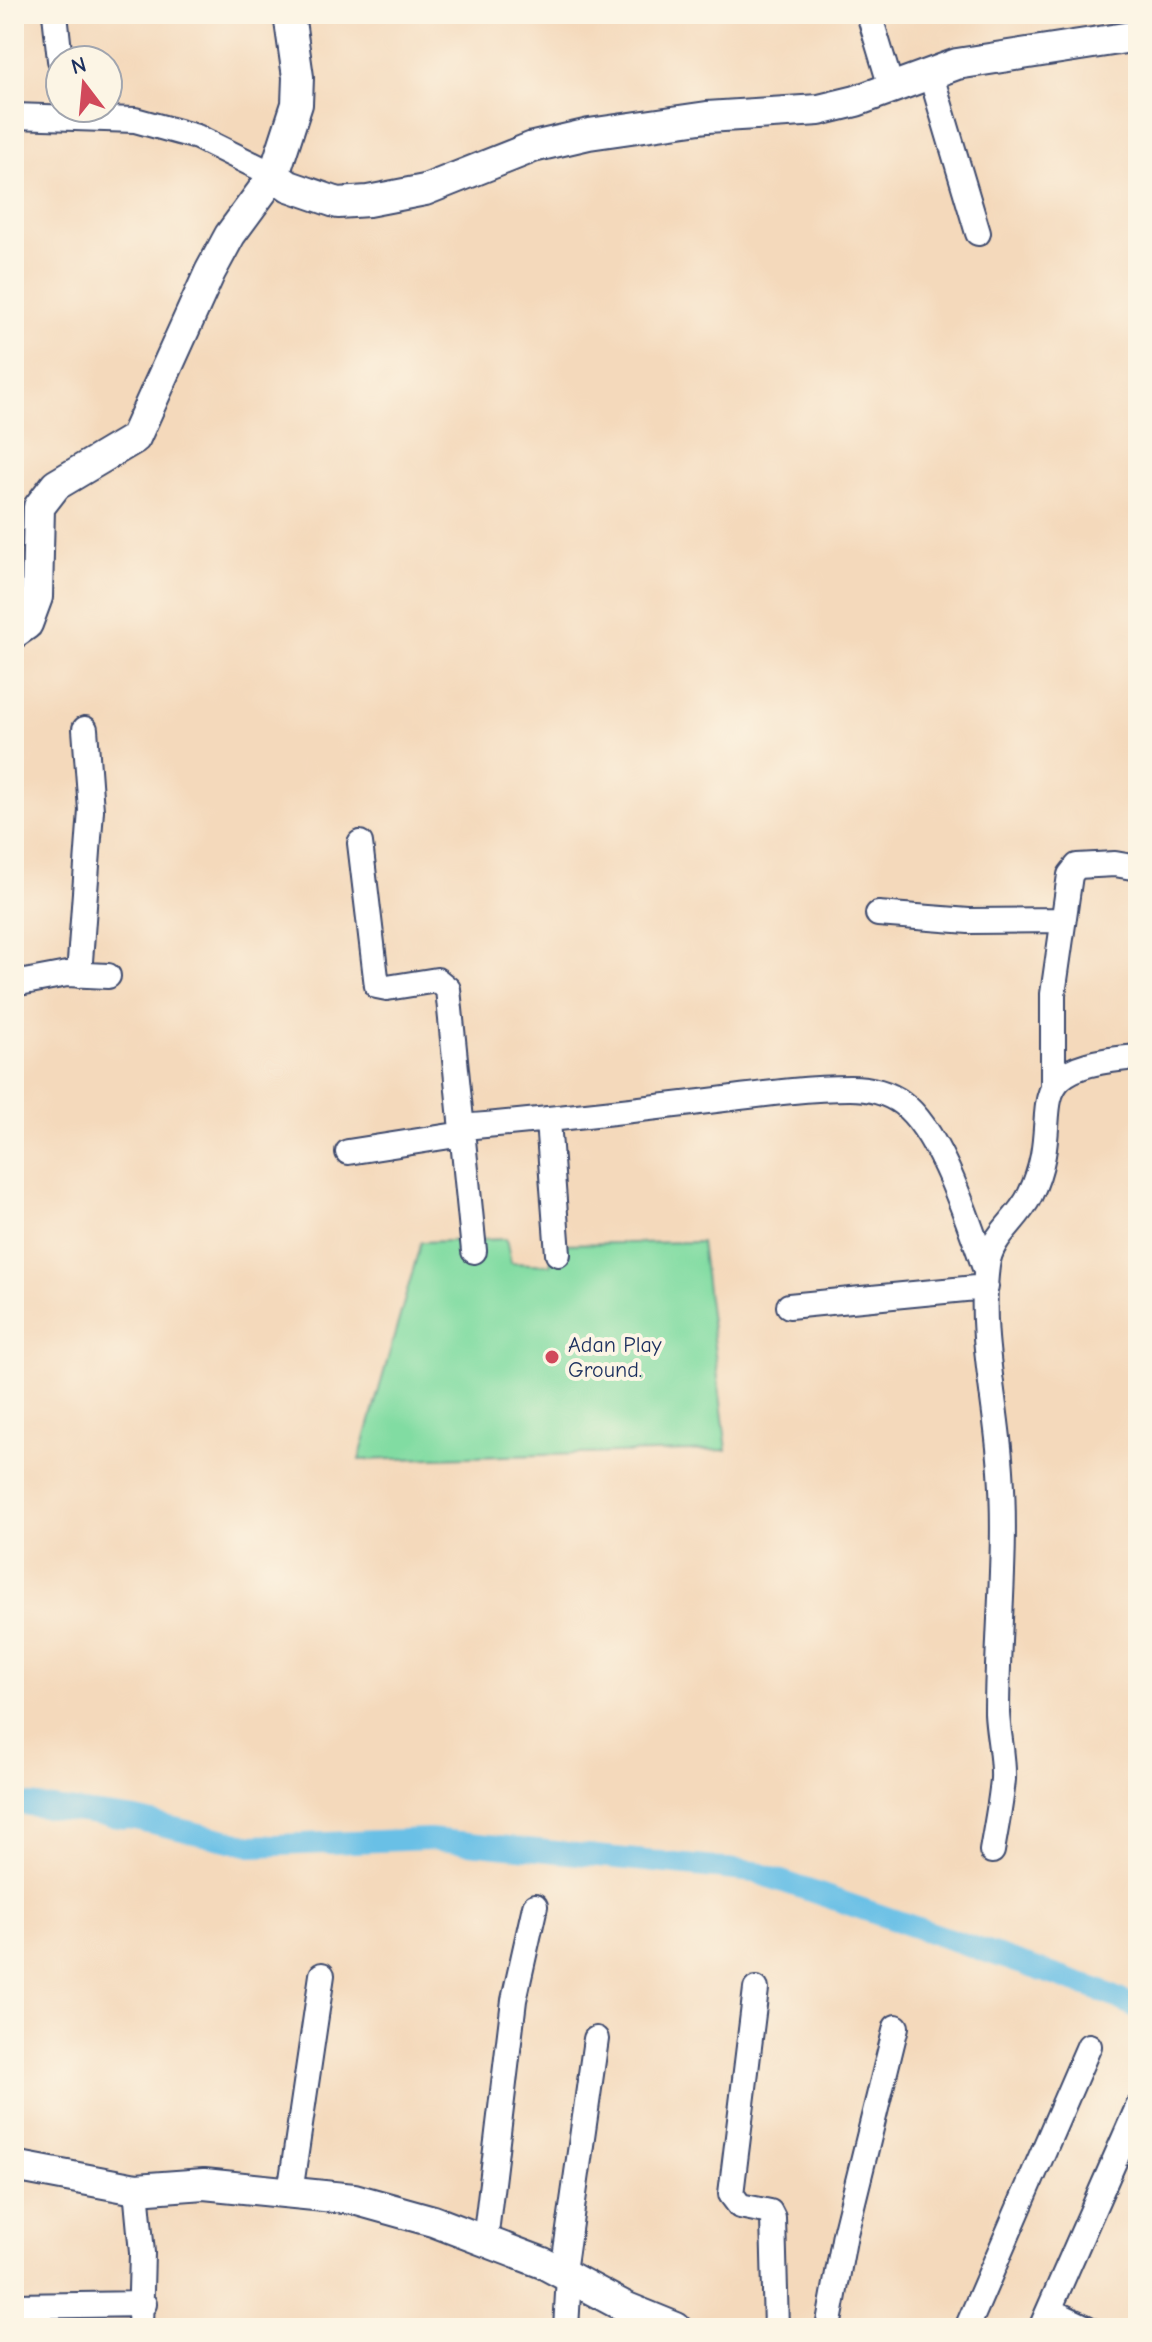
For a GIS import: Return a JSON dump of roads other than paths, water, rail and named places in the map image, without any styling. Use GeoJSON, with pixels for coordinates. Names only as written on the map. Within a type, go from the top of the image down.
{"type":"FeatureCollection","features":[{"type":"Feature","properties":{"kind":"street"},"geometry":{"type":"LineString","coordinates":[[55,14],[58,44]]}},
{"type":"Feature","properties":{"kind":"street"},"geometry":{"type":"LineString","coordinates":[[14,633],[27,624],[37,597],[39,507],[56,485],[135,438],[210,272],[230,235],[274,175],[297,104],[298,77],[289,14]]}},
{"type":"Feature","properties":{"kind":"street"},"geometry":{"type":"LineString","coordinates":[[869,14],[891,87]]}},
{"type":"Feature","properties":{"kind":"street"},"geometry":{"type":"LineString","coordinates":[[124,119],[197,137],[274,175],[289,186],[338,203],[368,201],[425,190],[533,147],[589,134],[707,117],[819,110],[856,101],[957,64],[1138,36]]}},
{"type":"Feature","properties":{"kind":"street"},"geometry":{"type":"LineString","coordinates":[[930,72],[978,233]]}},
{"type":"Feature","properties":{"kind":"street"},"geometry":{"type":"LineString","coordinates":[[14,116],[44,114]]}},
{"type":"Feature","properties":{"kind":"street"},"geometry":{"type":"LineString","coordinates":[[79,975],[91,810],[85,729]]}},
{"type":"Feature","properties":{"kind":"street"},"geometry":{"type":"LineString","coordinates":[[360,843],[377,986],[437,980],[447,984],[474,1251]]}},
{"type":"Feature","properties":{"kind":"street"},"geometry":{"type":"LineString","coordinates":[[992,1851],[1003,1779],[997,1711],[1005,1529],[988,1359],[986,1279],[989,1249],[1029,1197],[1038,1171],[1053,1086],[1053,994],[1070,875],[1077,866],[1138,868]]}},
{"type":"Feature","properties":{"kind":"street"},"geometry":{"type":"LineString","coordinates":[[878,914],[969,921],[1063,920]]}},
{"type":"Feature","properties":{"kind":"street"},"geometry":{"type":"LineString","coordinates":[[14,984],[79,975],[108,976]]}},
{"type":"Feature","properties":{"kind":"street"},"geometry":{"type":"LineString","coordinates":[[1053,1086],[1059,1077],[1084,1064],[1138,1057]]}},
{"type":"Feature","properties":{"kind":"street"},"geometry":{"type":"LineString","coordinates":[[348,1152],[462,1130],[775,1093],[851,1088],[880,1091],[902,1103],[915,1116],[935,1148],[950,1176],[986,1279]]}},
{"type":"Feature","properties":{"kind":"street"},"geometry":{"type":"LineString","coordinates":[[548,1121],[558,1254]]}},
{"type":"Feature","properties":{"kind":"street"},"geometry":{"type":"LineString","coordinates":[[789,1306],[986,1279]]}},
{"type":"Feature","properties":{"kind":"street"},"geometry":{"type":"LineString","coordinates":[[485,2241],[514,2000],[535,1906]]}},
{"type":"Feature","properties":{"kind":"street"},"geometry":{"type":"LineString","coordinates":[[290,2193],[322,1975]]}},
{"type":"Feature","properties":{"kind":"street"},"geometry":{"type":"LineString","coordinates":[[756,1989],[731,2194],[740,2206],[770,2212],[773,2218],[776,2328]]}},
{"type":"Feature","properties":{"kind":"street"},"geometry":{"type":"LineString","coordinates":[[828,2328],[845,2234],[896,2027]]}},
{"type":"Feature","properties":{"kind":"street"},"geometry":{"type":"LineString","coordinates":[[566,2328],[566,2274],[596,2039]]}},
{"type":"Feature","properties":{"kind":"street"},"geometry":{"type":"LineString","coordinates":[[967,2328],[1089,2046]]}},
{"type":"Feature","properties":{"kind":"street"},"geometry":{"type":"LineString","coordinates":[[1087,2328],[1045,2319],[1138,2107]]}},
{"type":"Feature","properties":{"kind":"street"},"geometry":{"type":"LineString","coordinates":[[14,2166],[136,2189],[204,2184],[354,2199],[433,2221],[485,2241],[566,2274],[627,2308],[676,2328]]}},
{"type":"Feature","properties":{"kind":"street"},"geometry":{"type":"LineString","coordinates":[[136,2189],[144,2304],[140,2328]]}},
{"type":"Feature","properties":{"kind":"street"},"geometry":{"type":"LineString","coordinates":[[14,2306],[144,2304]]}},
{"type":"Feature","properties":{"kind":"waterway"},"geometry":{"type":"LineString","coordinates":[[14,1803],[135,1819],[252,1846],[429,1839],[755,1872],[1101,1991],[1138,2008]]}},
{"type":"Feature","properties":{"kind":"place","name":"Adan Play Ground."},"geometry":{"type":"Point","coordinates":[552,1357]}}]}
